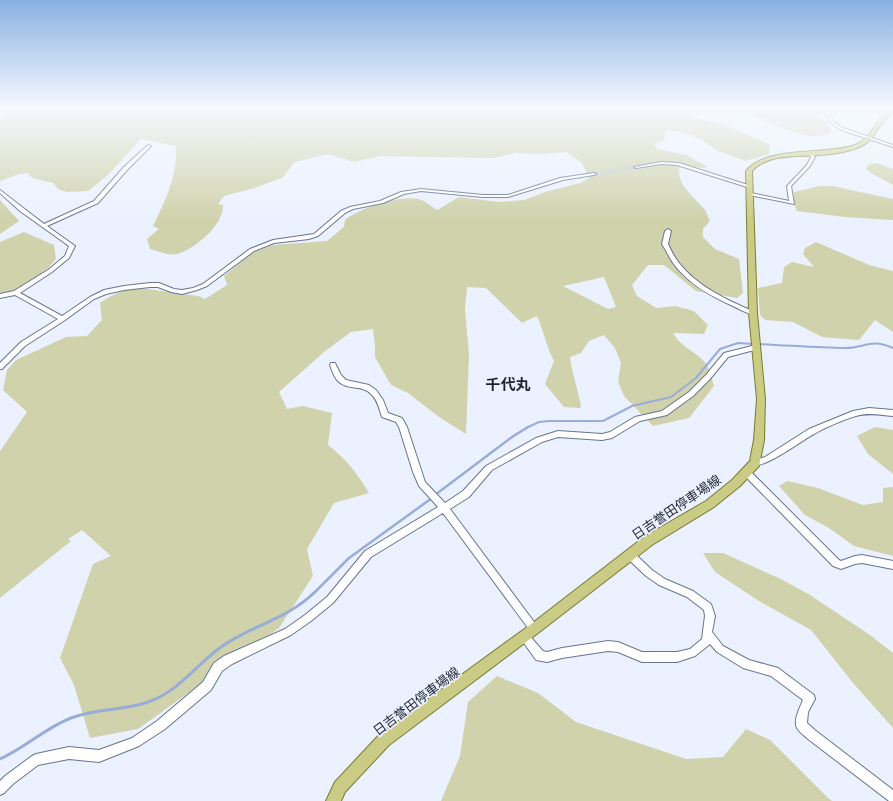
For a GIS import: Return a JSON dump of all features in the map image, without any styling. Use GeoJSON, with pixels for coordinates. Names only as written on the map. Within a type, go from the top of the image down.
{"type":"FeatureCollection","features":[{"type":"Feature","properties":{"kind":"main road"},"geometry":{"type":"LineString","coordinates":[[755,463],[759,440],[761,399],[753,312],[750,172],[756,163],[776,157],[829,152],[857,145]]}},
{"type":"Feature","properties":{"kind":"main road","name":"日吉誉田停車場線"},"geometry":{"type":"LineString","coordinates":[[333,801],[340,787],[384,740],[534,629],[648,541],[710,504],[755,463]]}},
{"type":"Feature","properties":{"kind":"street"},"geometry":{"type":"LineString","coordinates":[[45,225],[96,202],[148,146]]}},
{"type":"Feature","properties":{"kind":"street"},"geometry":{"type":"LineString","coordinates":[[636,166],[661,163],[677,164],[792,203],[789,186],[794,178],[810,165],[813,157],[810,154]]}},
{"type":"Feature","properties":{"kind":"street"},"geometry":{"type":"LineString","coordinates":[[0,367],[23,344],[63,319],[92,298],[114,290],[150,285],[159,285],[177,291],[186,292],[195,289],[205,285],[252,250],[273,242],[309,237],[320,232],[343,212],[352,208],[381,202],[403,193],[428,190],[483,196],[508,196],[562,179],[594,174]]}},
{"type":"Feature","properties":{"kind":"street"},"geometry":{"type":"LineString","coordinates":[[0,191],[22,210],[45,225],[72,246],[70,252],[59,264],[16,293],[0,296]]}},
{"type":"Feature","properties":{"kind":"street"},"geometry":{"type":"LineString","coordinates":[[668,231],[665,244],[675,261],[686,274],[714,296],[753,312]]}},
{"type":"Feature","properties":{"kind":"street"},"geometry":{"type":"LineString","coordinates":[[16,293],[63,319]]}},
{"type":"Feature","properties":{"kind":"street"},"geometry":{"type":"LineString","coordinates":[[0,789],[9,780],[36,760],[69,753],[99,756],[135,742],[155,730],[207,686],[218,667],[228,660],[288,632],[308,618],[330,600],[368,554],[466,494],[489,468],[539,440],[558,434],[602,437],[612,435],[638,419],[664,413],[691,394],[708,378],[726,355],[756,347]]}},
{"type":"Feature","properties":{"kind":"street"},"geometry":{"type":"LineString","coordinates":[[333,365],[339,379],[345,383],[366,387],[374,391],[386,415],[399,420],[403,427],[422,484],[444,508],[534,629]]}},
{"type":"Feature","properties":{"kind":"street"},"geometry":{"type":"LineString","coordinates":[[755,463],[767,459],[812,431],[856,413],[869,411],[893,413]]}},
{"type":"Feature","properties":{"kind":"street"},"geometry":{"type":"LineString","coordinates":[[746,472],[836,562],[841,565],[862,559],[893,565]]}},
{"type":"Feature","properties":{"kind":"street"},"geometry":{"type":"LineString","coordinates":[[524,636],[540,656],[547,657],[562,653],[608,646],[618,647],[642,657],[677,657],[692,653],[706,642],[710,616],[708,607],[690,594],[662,582],[649,573],[630,555]]}},
{"type":"Feature","properties":{"kind":"street"},"geometry":{"type":"LineString","coordinates":[[707,633],[720,649],[747,664],[774,672],[810,699],[803,711],[801,725],[893,797]]}},
{"type":"Feature","properties":{"kind":"green space"},"geometry":{"type":"Polygon","coordinates":[[[0,145],[135,145],[108,175],[88,191],[67,192],[58,189],[53,183],[32,178],[28,173],[19,174],[0,181],[0,145]]]}},
{"type":"Feature","properties":{"kind":"green space"},"geometry":{"type":"Polygon","coordinates":[[[173,145],[655,145],[657,149],[686,155],[708,167],[703,168],[680,165],[680,178],[686,190],[705,210],[710,221],[703,229],[703,237],[715,249],[739,259],[743,293],[737,298],[696,291],[664,265],[648,265],[632,285],[637,296],[656,308],[675,306],[694,311],[708,325],[704,334],[673,333],[680,342],[699,356],[707,365],[714,386],[689,418],[653,426],[624,396],[618,382],[621,363],[615,348],[604,335],[589,341],[581,353],[570,357],[581,408],[564,407],[545,384],[554,361],[537,316],[522,323],[486,288],[467,287],[465,309],[469,355],[466,434],[439,417],[408,393],[391,385],[375,357],[373,329],[351,332],[324,352],[279,392],[287,409],[303,406],[332,413],[328,445],[351,467],[369,493],[334,503],[307,549],[313,576],[279,628],[138,729],[90,738],[74,685],[60,658],[93,564],[111,556],[82,530],[68,539],[71,541],[0,598],[0,451],[27,412],[3,390],[7,370],[16,360],[66,337],[87,336],[102,320],[100,303],[109,297],[132,287],[198,296],[205,299],[227,285],[224,276],[252,253],[273,245],[327,241],[344,227],[345,220],[352,215],[370,207],[391,201],[410,198],[425,202],[437,210],[459,197],[499,202],[524,200],[545,192],[580,183],[589,178],[582,163],[567,152],[544,154],[515,153],[494,158],[381,156],[354,162],[328,154],[295,162],[282,178],[254,188],[224,196],[218,204],[223,205],[222,213],[214,228],[200,242],[192,247],[177,254],[170,254],[150,249],[147,239],[159,229],[153,226],[170,188],[175,167],[176,146],[173,145]],[[604,277],[563,286],[608,309],[616,307],[604,277]]]}},
{"type":"Feature","properties":{"kind":"green space"},"geometry":{"type":"Polygon","coordinates":[[[710,145],[770,145],[769,154],[745,161],[716,150],[710,145]]]}},
{"type":"Feature","properties":{"kind":"green space"},"geometry":{"type":"Polygon","coordinates":[[[877,163],[893,169],[893,185],[865,168],[868,167],[868,165],[877,163]]]}},
{"type":"Feature","properties":{"kind":"green space"},"geometry":{"type":"Polygon","coordinates":[[[820,186],[832,186],[893,199],[893,220],[845,217],[797,211],[794,204],[794,192],[820,186]]]}},
{"type":"Feature","properties":{"kind":"green space"},"geometry":{"type":"Polygon","coordinates":[[[0,200],[19,221],[0,234],[0,200]]]}},
{"type":"Feature","properties":{"kind":"green space"},"geometry":{"type":"Polygon","coordinates":[[[24,232],[54,245],[56,259],[46,270],[19,290],[0,293],[0,242],[24,232]]]}},
{"type":"Feature","properties":{"kind":"green space"},"geometry":{"type":"Polygon","coordinates":[[[816,242],[869,265],[893,271],[893,332],[875,320],[859,340],[822,337],[793,322],[765,320],[760,315],[758,288],[782,283],[784,267],[792,262],[814,267],[803,254],[805,248],[816,242]]]}},
{"type":"Feature","properties":{"kind":"green space"},"geometry":{"type":"Polygon","coordinates":[[[875,427],[893,430],[893,474],[868,454],[857,436],[875,427]]]}},
{"type":"Feature","properties":{"kind":"green space"},"geometry":{"type":"Polygon","coordinates":[[[787,481],[818,488],[863,505],[883,502],[883,488],[893,487],[893,556],[854,546],[829,528],[805,515],[779,486],[787,481]]]}},
{"type":"Feature","properties":{"kind":"green space"},"geometry":{"type":"Polygon","coordinates":[[[703,553],[723,553],[781,579],[810,595],[870,635],[893,653],[893,728],[853,683],[811,630],[759,601],[715,572],[703,553]]]}},
{"type":"Feature","properties":{"kind":"green space"},"geometry":{"type":"Polygon","coordinates":[[[497,676],[538,693],[576,722],[686,759],[723,757],[746,729],[770,740],[832,801],[441,801],[460,756],[468,702],[497,676]]]}},
{"type":"Feature","properties":{"kind":"waterway"},"geometry":{"type":"LineString","coordinates":[[528,427],[539,422],[549,421],[603,421],[632,406],[671,397],[696,378],[720,349],[738,343],[753,344]]}},
{"type":"Feature","properties":{"kind":"waterway"},"geometry":{"type":"LineString","coordinates":[[758,344],[823,348],[852,348],[879,344],[893,348]]}},
{"type":"Feature","properties":{"kind":"waterway"},"geometry":{"type":"LineString","coordinates":[[435,495],[512,437],[528,427]]}},
{"type":"Feature","properties":{"kind":"waterway"},"geometry":{"type":"LineString","coordinates":[[315,592],[349,558],[432,498]]}},
{"type":"Feature","properties":{"kind":"waterway"},"geometry":{"type":"LineString","coordinates":[[0,759],[52,727],[71,718],[90,713],[139,705],[159,698],[178,685],[221,647],[233,639],[281,616],[304,602],[315,592]]}},
{"type":"Feature","properties":{"kind":"tunnel"},"geometry":{"type":"LineString","coordinates":[[594,174],[636,167]]}},
{"type":"Feature","properties":{"kind":"district","name":"千代丸"},"geometry":{"type":"Point","coordinates":[508,385]}}]}
